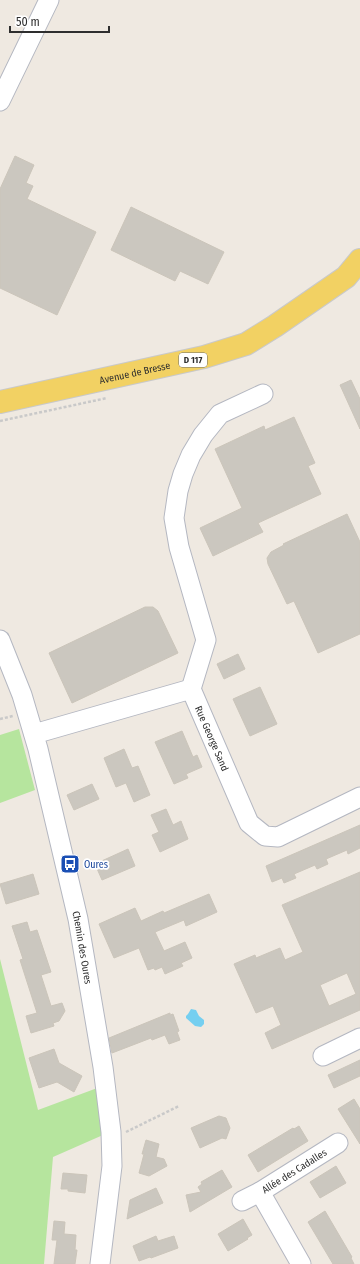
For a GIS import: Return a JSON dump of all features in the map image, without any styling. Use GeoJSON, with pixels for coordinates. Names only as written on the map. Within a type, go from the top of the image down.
{"type":"FeatureCollection","features":[{"type":"Feature","properties":{"kind":"main road","name":"Avenue de Bresse"},"geometry":{"type":"LineString","coordinates":[[0,402],[204,357],[246,344],[346,278],[360,260]]}},
{"type":"Feature","properties":{"kind":"street"},"geometry":{"type":"LineString","coordinates":[[0,101],[49,0]]}},
{"type":"Feature","properties":{"kind":"street"},"geometry":{"type":"LineString","coordinates":[[34,734],[191,689],[206,640],[179,547],[174,518],[178,491],[191,455],[203,435],[220,414],[263,394]]}},
{"type":"Feature","properties":{"kind":"street","name":"Chemin des Oures"},"geometry":{"type":"LineString","coordinates":[[0,640],[22,696],[34,734],[78,919],[103,1067],[111,1139],[112,1166],[100,1264]]}},
{"type":"Feature","properties":{"kind":"street","name":"Rue George Sand"},"geometry":{"type":"LineString","coordinates":[[191,689],[249,823],[265,836],[278,837],[360,796]]}},
{"type":"Feature","properties":{"kind":"street"},"geometry":{"type":"LineString","coordinates":[[323,1056],[360,1038]]}},
{"type":"Feature","properties":{"kind":"street","name":"Allée des Cadalles"},"geometry":{"type":"LineString","coordinates":[[301,1264],[260,1192],[338,1143]]}},
{"type":"Feature","properties":{"kind":"street"},"geometry":{"type":"LineString","coordinates":[[242,1201],[260,1192]]}},
{"type":"Feature","properties":{"kind":"path"},"geometry":{"type":"LineString","coordinates":[[111,1139],[179,1106]]}},
{"type":"Feature","properties":{"kind":"green space"},"geometry":{"type":"Polygon","coordinates":[[[19,729],[35,790],[0,803],[0,735],[19,729]]]}},
{"type":"Feature","properties":{"kind":"green space"},"geometry":{"type":"Polygon","coordinates":[[[0,959],[38,1110],[100,1087],[103,1135],[53,1157],[44,1264],[0,1264],[0,959]]]}},
{"type":"Feature","properties":{"kind":"water"},"geometry":{"type":"Polygon","coordinates":[[[191,1009],[196,1010],[199,1016],[204,1020],[204,1024],[201,1027],[195,1026],[186,1018],[191,1009]]]}},
{"type":"Feature","properties":{"kind":"building"},"geometry":{"type":"Polygon","coordinates":[[[15,156],[34,165],[26,183],[33,186],[27,199],[96,232],[57,315],[0,288],[0,189],[15,156]]]}},
{"type":"Feature","properties":{"kind":"building"},"geometry":{"type":"Polygon","coordinates":[[[131,207],[224,252],[208,284],[180,271],[175,281],[111,250],[131,207]]]}},
{"type":"Feature","properties":{"kind":"building"},"geometry":{"type":"Polygon","coordinates":[[[351,380],[360,399],[360,429],[340,385],[351,380]]]}},
{"type":"Feature","properties":{"kind":"building"},"geometry":{"type":"Polygon","coordinates":[[[294,417],[315,463],[308,466],[321,494],[258,523],[263,532],[213,556],[200,528],[242,508],[215,449],[264,426],[265,430],[294,417]]]}},
{"type":"Feature","properties":{"kind":"building"},"geometry":{"type":"Polygon","coordinates":[[[347,514],[360,542],[360,634],[318,653],[294,601],[287,604],[268,564],[267,558],[271,552],[284,545],[283,544],[347,514]]]}},
{"type":"Feature","properties":{"kind":"building"},"geometry":{"type":"Polygon","coordinates":[[[145,607],[153,607],[158,611],[178,653],[72,703],[49,653],[145,607]]]}},
{"type":"Feature","properties":{"kind":"building"},"geometry":{"type":"Polygon","coordinates":[[[238,654],[245,669],[224,679],[217,664],[238,654]]]}},
{"type":"Feature","properties":{"kind":"building"},"geometry":{"type":"Polygon","coordinates":[[[260,687],[277,724],[250,736],[233,699],[260,687]]]}},
{"type":"Feature","properties":{"kind":"building"},"geometry":{"type":"Polygon","coordinates":[[[182,731],[193,757],[197,755],[202,767],[186,774],[188,778],[174,784],[155,742],[182,731]]]}},
{"type":"Feature","properties":{"kind":"building"},"geometry":{"type":"Polygon","coordinates":[[[124,749],[132,768],[138,766],[150,795],[134,802],[126,783],[116,787],[104,758],[124,749]]]}},
{"type":"Feature","properties":{"kind":"building"},"geometry":{"type":"Polygon","coordinates":[[[92,784],[99,799],[74,810],[67,795],[92,784]]]}},
{"type":"Feature","properties":{"kind":"building"},"geometry":{"type":"Polygon","coordinates":[[[166,809],[173,825],[181,821],[188,839],[160,852],[152,835],[159,832],[151,815],[166,809]]]}},
{"type":"Feature","properties":{"kind":"building"},"geometry":{"type":"Polygon","coordinates":[[[360,825],[360,848],[348,854],[347,850],[326,859],[328,864],[317,869],[315,865],[294,874],[296,878],[284,883],[282,878],[272,882],[266,866],[360,825]]]}},
{"type":"Feature","properties":{"kind":"building"},"geometry":{"type":"Polygon","coordinates":[[[128,849],[135,866],[102,880],[95,864],[128,849]]]}},
{"type":"Feature","properties":{"kind":"building"},"geometry":{"type":"Polygon","coordinates":[[[360,872],[360,1010],[272,1049],[265,1033],[281,1025],[273,1006],[256,1013],[234,964],[255,955],[256,958],[280,948],[285,960],[303,952],[282,905],[360,872]],[[347,973],[320,985],[329,1006],[356,994],[347,973]]]}},
{"type":"Feature","properties":{"kind":"building"},"geometry":{"type":"Polygon","coordinates":[[[33,874],[39,894],[6,904],[0,884],[33,874]]]}},
{"type":"Feature","properties":{"kind":"building"},"geometry":{"type":"Polygon","coordinates":[[[209,894],[217,912],[186,926],[184,920],[155,932],[164,951],[185,942],[192,958],[181,963],[183,966],[165,974],[162,967],[155,970],[154,968],[148,970],[139,948],[114,958],[99,924],[135,908],[141,921],[209,894]]]}},
{"type":"Feature","properties":{"kind":"building"},"geometry":{"type":"Polygon","coordinates":[[[27,922],[30,932],[37,930],[51,972],[41,975],[51,1006],[62,1003],[65,1011],[59,1021],[53,1023],[54,1026],[31,1033],[26,1016],[37,1013],[20,960],[23,959],[12,926],[27,922]]]}},
{"type":"Feature","properties":{"kind":"building"},"geometry":{"type":"Polygon","coordinates":[[[170,1013],[170,1015],[173,1014],[179,1031],[177,1032],[180,1040],[169,1044],[165,1035],[152,1040],[151,1038],[112,1053],[109,1038],[170,1013]]]}},
{"type":"Feature","properties":{"kind":"building"},"geometry":{"type":"Polygon","coordinates":[[[54,1049],[59,1063],[82,1076],[74,1092],[57,1082],[39,1088],[29,1058],[54,1049]]]}},
{"type":"Feature","properties":{"kind":"building"},"geometry":{"type":"Polygon","coordinates":[[[360,1060],[360,1076],[334,1088],[328,1075],[360,1060]]]}},
{"type":"Feature","properties":{"kind":"building"},"geometry":{"type":"Polygon","coordinates":[[[354,1099],[360,1109],[360,1144],[338,1109],[354,1099]]]}},
{"type":"Feature","properties":{"kind":"building"},"geometry":{"type":"Polygon","coordinates":[[[219,1116],[226,1118],[230,1128],[226,1139],[222,1138],[200,1148],[191,1128],[219,1116]]]}},
{"type":"Feature","properties":{"kind":"building"},"geometry":{"type":"Polygon","coordinates":[[[299,1126],[308,1141],[258,1172],[248,1155],[293,1128],[294,1129],[299,1126]]]}},
{"type":"Feature","properties":{"kind":"building"},"geometry":{"type":"Polygon","coordinates":[[[146,1140],[159,1144],[156,1157],[164,1159],[167,1166],[149,1176],[139,1173],[146,1140]]]}},
{"type":"Feature","properties":{"kind":"building"},"geometry":{"type":"Polygon","coordinates":[[[336,1166],[346,1183],[320,1198],[310,1182],[336,1166]]]}},
{"type":"Feature","properties":{"kind":"building"},"geometry":{"type":"Polygon","coordinates":[[[222,1170],[232,1187],[190,1212],[186,1195],[201,1192],[198,1187],[202,1184],[201,1182],[222,1170]]]}},
{"type":"Feature","properties":{"kind":"building"},"geometry":{"type":"Polygon","coordinates":[[[63,1173],[87,1175],[85,1193],[61,1189],[63,1173]]]}},
{"type":"Feature","properties":{"kind":"building"},"geometry":{"type":"Polygon","coordinates":[[[156,1188],[163,1203],[127,1219],[130,1200],[156,1188]]]}},
{"type":"Feature","properties":{"kind":"building"},"geometry":{"type":"Polygon","coordinates":[[[325,1211],[352,1257],[351,1258],[354,1264],[333,1264],[308,1222],[325,1211]]]}},
{"type":"Feature","properties":{"kind":"building"},"geometry":{"type":"Polygon","coordinates":[[[243,1219],[252,1235],[228,1251],[218,1234],[243,1219]]]}},
{"type":"Feature","properties":{"kind":"building"},"geometry":{"type":"Polygon","coordinates":[[[54,1221],[65,1222],[64,1234],[76,1235],[75,1250],[77,1250],[75,1264],[54,1264],[57,1240],[52,1240],[54,1221]]]}},
{"type":"Feature","properties":{"kind":"building"},"geometry":{"type":"Polygon","coordinates":[[[156,1236],[158,1241],[174,1236],[178,1248],[139,1261],[133,1246],[156,1236]]]}},
{"type":"Feature","properties":{"kind":"place","name":"Oures"},"geometry":{"type":"Point","coordinates":[70,864]}}]}
